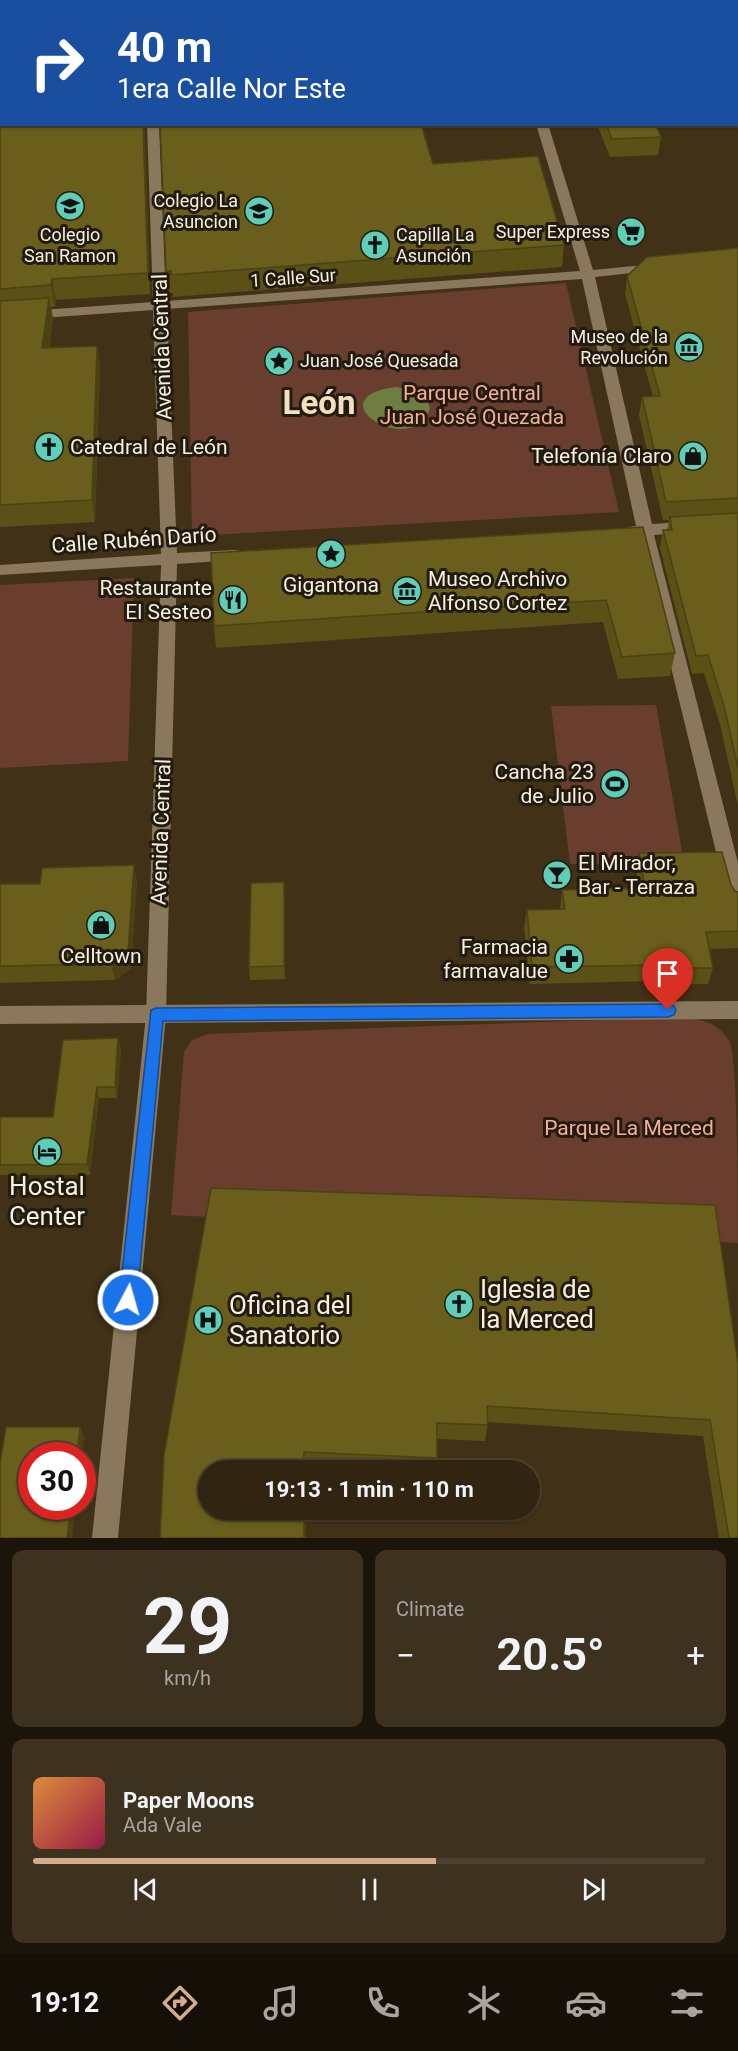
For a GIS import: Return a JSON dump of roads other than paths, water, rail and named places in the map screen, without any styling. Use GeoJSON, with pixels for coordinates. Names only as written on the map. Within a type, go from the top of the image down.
{"type":"FeatureCollection","features":[{"type":"Feature","properties":{"kind":"street","name":"Avenida Central"},"geometry":{"type":"LineString","coordinates":[[105,1538],[156,1015],[169,559],[160,306],[147,126]]}},
{"type":"Feature","properties":{"kind":"street"},"geometry":{"type":"LineString","coordinates":[[543,126],[587,273],[645,530],[738,901]]}},
{"type":"Feature","properties":{"kind":"street","name":"1 Calle Sur"},"geometry":{"type":"LineString","coordinates":[[0,317],[563,277],[669,265]]}},
{"type":"Feature","properties":{"kind":"street"},"geometry":{"type":"LineString","coordinates":[[621,532],[738,523]]}},
{"type":"Feature","properties":{"kind":"street","name":"Calle Rubén Darío"},"geometry":{"type":"LineString","coordinates":[[0,570],[252,554]]}},
{"type":"Feature","properties":{"kind":"street"},"geometry":{"type":"LineString","coordinates":[[0,1015],[738,1010]]}},
{"type":"Feature","properties":{"kind":"place","name":"Colegio San Ramon"},"geometry":{"type":"Point","coordinates":[70,206]}},
{"type":"Feature","properties":{"kind":"place","name":"Colegio La Asuncion"},"geometry":{"type":"Point","coordinates":[259,211]}},
{"type":"Feature","properties":{"kind":"place","name":"Super Express"},"geometry":{"type":"Point","coordinates":[631,232]}},
{"type":"Feature","properties":{"kind":"place","name":"Capilla La Asunción"},"geometry":{"type":"Point","coordinates":[375,245]}},
{"type":"Feature","properties":{"kind":"place","name":"Museo de la Revolución"},"geometry":{"type":"Point","coordinates":[689,347]}},
{"type":"Feature","properties":{"kind":"place","name":"Juan José Quesada"},"geometry":{"type":"Point","coordinates":[279,361]}},
{"type":"Feature","properties":{"kind":"place","name":"Catedral de León"},"geometry":{"type":"Point","coordinates":[49,447]}},
{"type":"Feature","properties":{"kind":"place","name":"Telefonía Claro"},"geometry":{"type":"Point","coordinates":[693,456]}},
{"type":"Feature","properties":{"kind":"place","name":"Gigantona"},"geometry":{"type":"Point","coordinates":[331,554]}},
{"type":"Feature","properties":{"kind":"place","name":"Museo Archivo Alfonso Cortez"},"geometry":{"type":"Point","coordinates":[407,591]}},
{"type":"Feature","properties":{"kind":"place","name":"Restaurante El Sesteo"},"geometry":{"type":"Point","coordinates":[233,600]}},
{"type":"Feature","properties":{"kind":"place","name":"Cancha 23 de Julio"},"geometry":{"type":"Point","coordinates":[615,784]}},
{"type":"Feature","properties":{"kind":"place","name":"El Mirador, Bar - Terraza"},"geometry":{"type":"Point","coordinates":[557,875]}},
{"type":"Feature","properties":{"kind":"place","name":"Celltown"},"geometry":{"type":"Point","coordinates":[101,925]}},
{"type":"Feature","properties":{"kind":"place","name":"Farmacia farmavalue"},"geometry":{"type":"Point","coordinates":[569,959]}},
{"type":"Feature","properties":{"kind":"place","name":"Hostal Center"},"geometry":{"type":"Point","coordinates":[47,1152]}},
{"type":"Feature","properties":{"kind":"place","name":"Iglesia de la Merced"},"geometry":{"type":"Point","coordinates":[459,1304]}},
{"type":"Feature","properties":{"kind":"place","name":"Oficina del Sanatorio"},"geometry":{"type":"Point","coordinates":[208,1320]}},
{"type":"Feature","properties":{"kind":"district","name":"León"},"geometry":{"type":"Point","coordinates":[319,402]}},
{"type":"Feature","properties":{"kind":"park label","name":"Parque Central Juan José Quezada"},"geometry":{"type":"Point","coordinates":[472,405]}},
{"type":"Feature","properties":{"kind":"park label","name":"Parque La Merced"},"geometry":{"type":"Point","coordinates":[629,1128]}}]}
